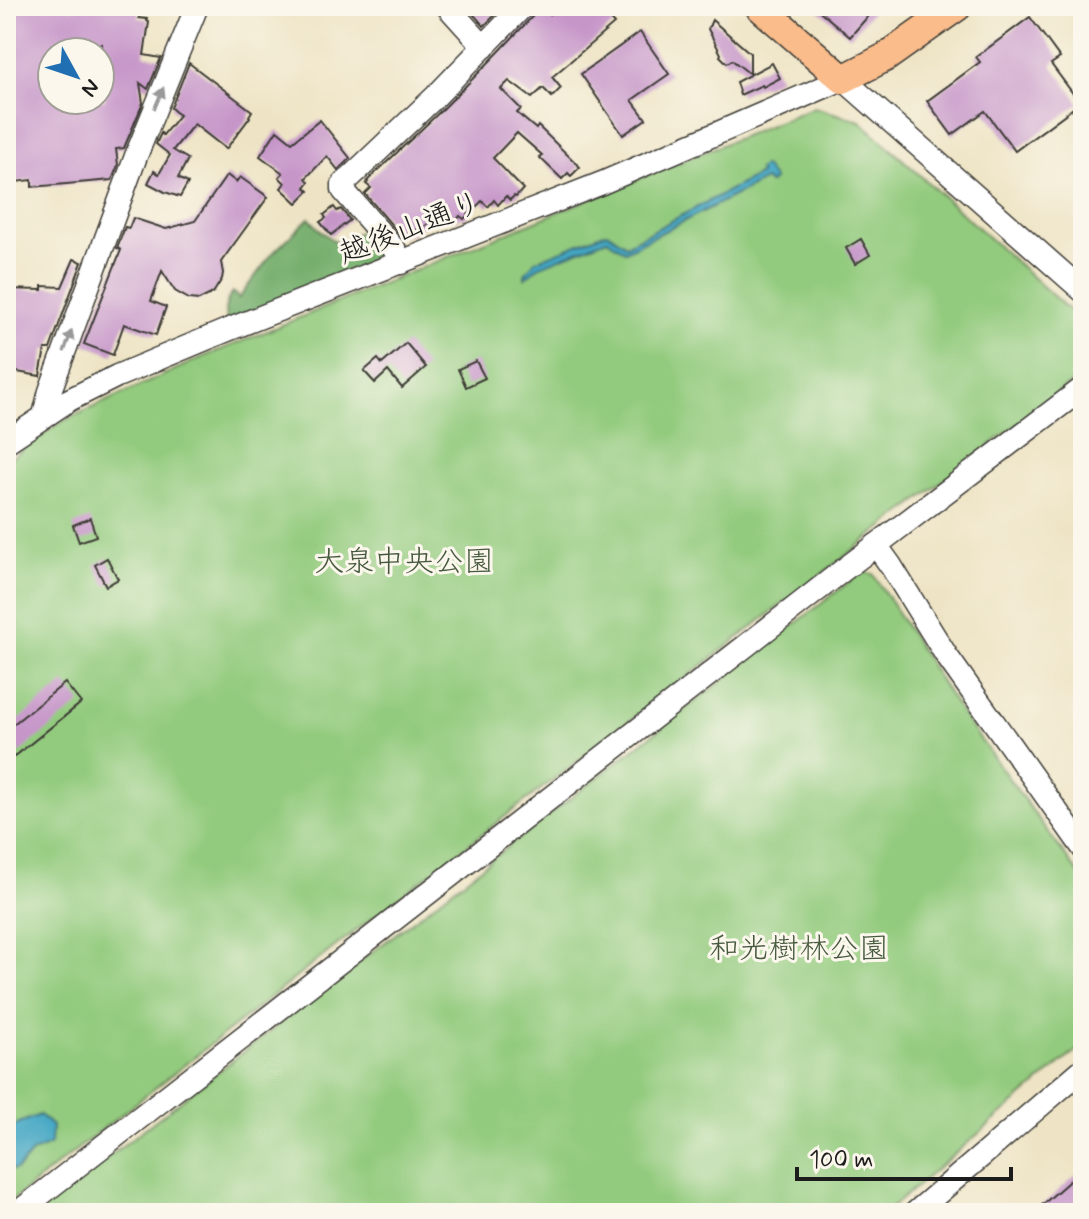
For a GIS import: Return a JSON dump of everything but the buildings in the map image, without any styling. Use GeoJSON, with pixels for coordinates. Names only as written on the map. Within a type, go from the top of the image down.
{"type":"FeatureCollection","features":[{"type":"Feature","properties":{"kind":"main road"},"geometry":{"type":"LineString","coordinates":[[759,6],[843,79],[886,57],[941,11]]}},
{"type":"Feature","properties":{"kind":"street"},"geometry":{"type":"LineString","coordinates":[[44,415],[136,156],[197,6]]}},
{"type":"Feature","properties":{"kind":"street"},"geometry":{"type":"LineString","coordinates":[[447,6],[484,47]]}},
{"type":"Feature","properties":{"kind":"street"},"geometry":{"type":"LineString","coordinates":[[401,263],[395,250],[342,187],[523,6]]}},
{"type":"Feature","properties":{"kind":"street"},"geometry":{"type":"LineString","coordinates":[[843,79],[1083,291]]}},
{"type":"Feature","properties":{"kind":"street","name":"越後山通り"},"geometry":{"type":"LineString","coordinates":[[6,442],[69,400],[144,365],[602,183],[843,79]]}},
{"type":"Feature","properties":{"kind":"street"},"geometry":{"type":"LineString","coordinates":[[17,1213],[876,545],[1083,388]]}},
{"type":"Feature","properties":{"kind":"street"},"geometry":{"type":"LineString","coordinates":[[876,545],[946,655],[1083,848]]}},
{"type":"Feature","properties":{"kind":"street"},"geometry":{"type":"LineString","coordinates":[[915,1213],[1083,1069]]}},
{"type":"Feature","properties":{"kind":"green space","name":"大泉中央公園"},"geometry":{"type":"Polygon","coordinates":[[[814,107],[860,121],[1083,323],[1083,374],[350,935],[6,1205],[6,461],[63,421],[201,358],[814,107]]]}},
{"type":"Feature","properties":{"kind":"green space"},"geometry":{"type":"Polygon","coordinates":[[[309,218],[335,242],[366,228],[387,255],[228,323],[226,307],[232,292],[239,298],[272,254],[309,218]]]}},
{"type":"Feature","properties":{"kind":"green space","name":"和光樹林公園"},"geometry":{"type":"Polygon","coordinates":[[[862,572],[873,574],[958,709],[1083,880],[1083,1045],[885,1213],[36,1213],[862,572]]]}},
{"type":"Feature","properties":{"kind":"water"},"geometry":{"type":"Polygon","coordinates":[[[764,166],[774,180],[769,184],[765,180],[625,251],[607,239],[538,267],[525,278],[535,261],[607,232],[626,245],[760,174],[758,170],[764,166]]]}},
{"type":"Feature","properties":{"kind":"water"},"geometry":{"type":"Polygon","coordinates":[[[40,1115],[52,1126],[51,1144],[33,1152],[17,1169],[6,1171],[6,1131],[40,1115]]]}}]}
